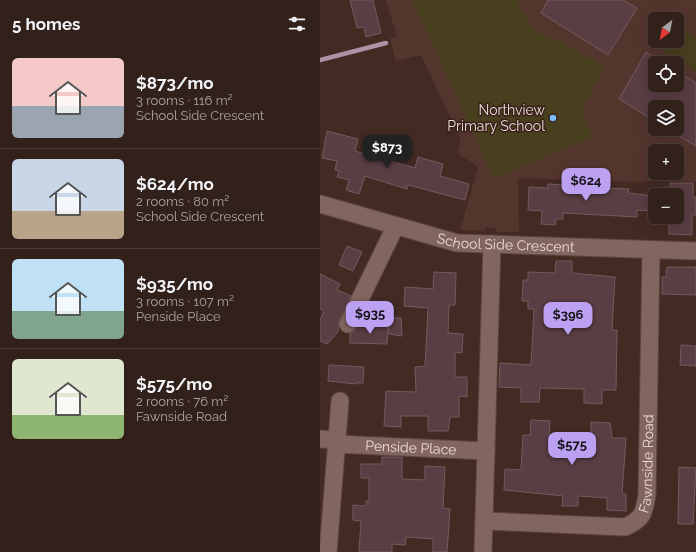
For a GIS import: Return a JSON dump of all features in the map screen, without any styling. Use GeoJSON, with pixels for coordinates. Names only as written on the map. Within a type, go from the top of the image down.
{"type":"FeatureCollection","features":[{"type":"Feature","properties":{"kind":"street","name":"School Side Crescent"},"geometry":{"type":"LineString","coordinates":[[320,204],[395,227],[457,243],[696,251]]}},
{"type":"Feature","properties":{"kind":"street"},"geometry":{"type":"LineString","coordinates":[[348,324],[395,227]]}},
{"type":"Feature","properties":{"kind":"street"},"geometry":{"type":"LineString","coordinates":[[483,552],[492,244]]}},
{"type":"Feature","properties":{"kind":"street","name":"Fawnside Road"},"geometry":{"type":"LineString","coordinates":[[484,521],[625,527],[641,517],[647,495],[651,250]]}},
{"type":"Feature","properties":{"kind":"street"},"geometry":{"type":"LineString","coordinates":[[328,552],[325,526],[331,441],[340,402]]}},
{"type":"Feature","properties":{"kind":"street","name":"Penside Place"},"geometry":{"type":"LineString","coordinates":[[331,441],[486,451]]}},
{"type":"Feature","properties":{"kind":"shaded area","name":"Northview Primary School"},"geometry":{"type":"Polygon","coordinates":[[[386,0],[696,0],[696,182],[666,180],[638,182],[518,178],[519,232],[497,232],[495,228],[486,227],[484,231],[460,230],[478,167],[457,153],[461,140],[421,55],[396,61],[390,38],[397,37],[386,0]]]}},
{"type":"Feature","properties":{"kind":"shaded area"},"geometry":{"type":"Polygon","coordinates":[[[412,0],[517,0],[533,30],[560,41],[605,67],[582,111],[593,137],[494,179],[412,0]]]}},
{"type":"Feature","properties":{"kind":"shaded area"},"geometry":{"type":"Polygon","coordinates":[[[684,29],[696,37],[696,71],[684,64],[684,56],[672,56],[659,48],[684,48],[684,29]]]}},
{"type":"Feature","properties":{"kind":"building"},"geometry":{"type":"Polygon","coordinates":[[[350,0],[373,0],[381,33],[366,37],[364,27],[357,28],[350,0]]]}},
{"type":"Feature","properties":{"kind":"building"},"geometry":{"type":"Polygon","coordinates":[[[548,0],[623,0],[637,8],[608,55],[541,13],[548,0]]]}},
{"type":"Feature","properties":{"kind":"building"},"geometry":{"type":"Polygon","coordinates":[[[646,52],[652,56],[648,56],[648,92],[684,92],[684,75],[696,83],[696,146],[679,136],[684,136],[684,100],[648,100],[648,117],[619,99],[646,52]]]}},
{"type":"Feature","properties":{"kind":"building"},"geometry":{"type":"Polygon","coordinates":[[[327,131],[358,139],[355,151],[383,160],[415,168],[418,157],[443,164],[440,176],[469,184],[465,200],[408,185],[407,189],[365,176],[359,194],[346,190],[349,180],[337,177],[339,171],[335,170],[337,161],[322,158],[327,131]]]}},
{"type":"Feature","properties":{"kind":"building"},"geometry":{"type":"Polygon","coordinates":[[[670,183],[693,183],[693,197],[696,197],[696,215],[692,215],[692,235],[669,234],[669,224],[684,224],[684,188],[670,188],[670,183]]]}},
{"type":"Feature","properties":{"kind":"building"},"geometry":{"type":"Polygon","coordinates":[[[548,184],[564,185],[564,187],[629,189],[628,193],[648,195],[648,211],[637,210],[637,217],[563,213],[563,219],[556,219],[555,225],[541,224],[542,211],[528,210],[529,187],[548,188],[548,184]]]}},
{"type":"Feature","properties":{"kind":"building"},"geometry":{"type":"Polygon","coordinates":[[[347,246],[362,252],[353,271],[339,265],[347,246]]]}},
{"type":"Feature","properties":{"kind":"building"},"geometry":{"type":"Polygon","coordinates":[[[556,261],[572,261],[572,273],[615,277],[612,330],[617,330],[616,390],[602,390],[602,404],[584,403],[584,389],[540,388],[539,402],[521,402],[521,388],[499,387],[500,363],[531,365],[534,309],[528,309],[528,301],[522,301],[523,280],[528,280],[528,272],[555,273],[556,261]]]}},
{"type":"Feature","properties":{"kind":"building"},"geometry":{"type":"Polygon","coordinates":[[[667,267],[696,267],[696,295],[662,294],[662,277],[666,277],[667,267]]]}},
{"type":"Feature","properties":{"kind":"building"},"geometry":{"type":"Polygon","coordinates":[[[434,272],[456,273],[455,305],[449,305],[448,333],[463,334],[462,353],[455,352],[455,377],[467,377],[467,397],[459,396],[459,417],[450,417],[448,431],[428,431],[428,416],[401,416],[401,427],[384,426],[386,391],[416,392],[415,367],[425,366],[428,308],[404,306],[405,287],[433,289],[434,272]]]}},
{"type":"Feature","properties":{"kind":"building"},"geometry":{"type":"Polygon","coordinates":[[[320,274],[340,284],[337,290],[351,296],[339,320],[338,332],[327,344],[320,341],[320,320],[324,311],[320,309],[320,274]]]}},
{"type":"Feature","properties":{"kind":"building"},"geometry":{"type":"Polygon","coordinates":[[[388,318],[401,318],[402,336],[389,334],[388,318]]]}},
{"type":"Feature","properties":{"kind":"building"},"geometry":{"type":"Polygon","coordinates":[[[359,325],[388,326],[387,344],[350,343],[350,333],[354,332],[359,325]]]}},
{"type":"Feature","properties":{"kind":"building"},"geometry":{"type":"Polygon","coordinates":[[[681,345],[696,346],[696,366],[680,365],[681,345]]]}},
{"type":"Feature","properties":{"kind":"building"},"geometry":{"type":"Polygon","coordinates":[[[329,365],[364,367],[363,383],[356,384],[328,381],[329,365]]]}},
{"type":"Feature","properties":{"kind":"building"},"geometry":{"type":"Polygon","coordinates":[[[531,420],[550,421],[549,436],[591,437],[591,422],[610,423],[612,438],[626,438],[622,494],[626,494],[626,511],[607,510],[607,498],[578,496],[578,506],[562,506],[563,496],[504,490],[505,469],[521,470],[523,435],[530,435],[531,420]]]}},
{"type":"Feature","properties":{"kind":"building"},"geometry":{"type":"Polygon","coordinates":[[[382,457],[402,457],[402,479],[425,480],[425,466],[445,467],[443,508],[450,509],[447,552],[433,552],[433,539],[406,537],[405,545],[392,544],[392,552],[359,552],[361,521],[353,520],[353,505],[366,506],[366,501],[369,501],[369,478],[361,478],[361,464],[382,464],[382,457]]]}},
{"type":"Feature","properties":{"kind":"building"},"geometry":{"type":"Polygon","coordinates":[[[679,467],[696,468],[693,524],[678,524],[679,467]]]}},
{"type":"Feature","properties":{"kind":"waterway"},"geometry":{"type":"LineString","coordinates":[[320,60],[386,43]]}},
{"type":"Feature","properties":{"kind":"place","name":"Northview Primary School"},"geometry":{"type":"Point","coordinates":[553,118]}}]}
